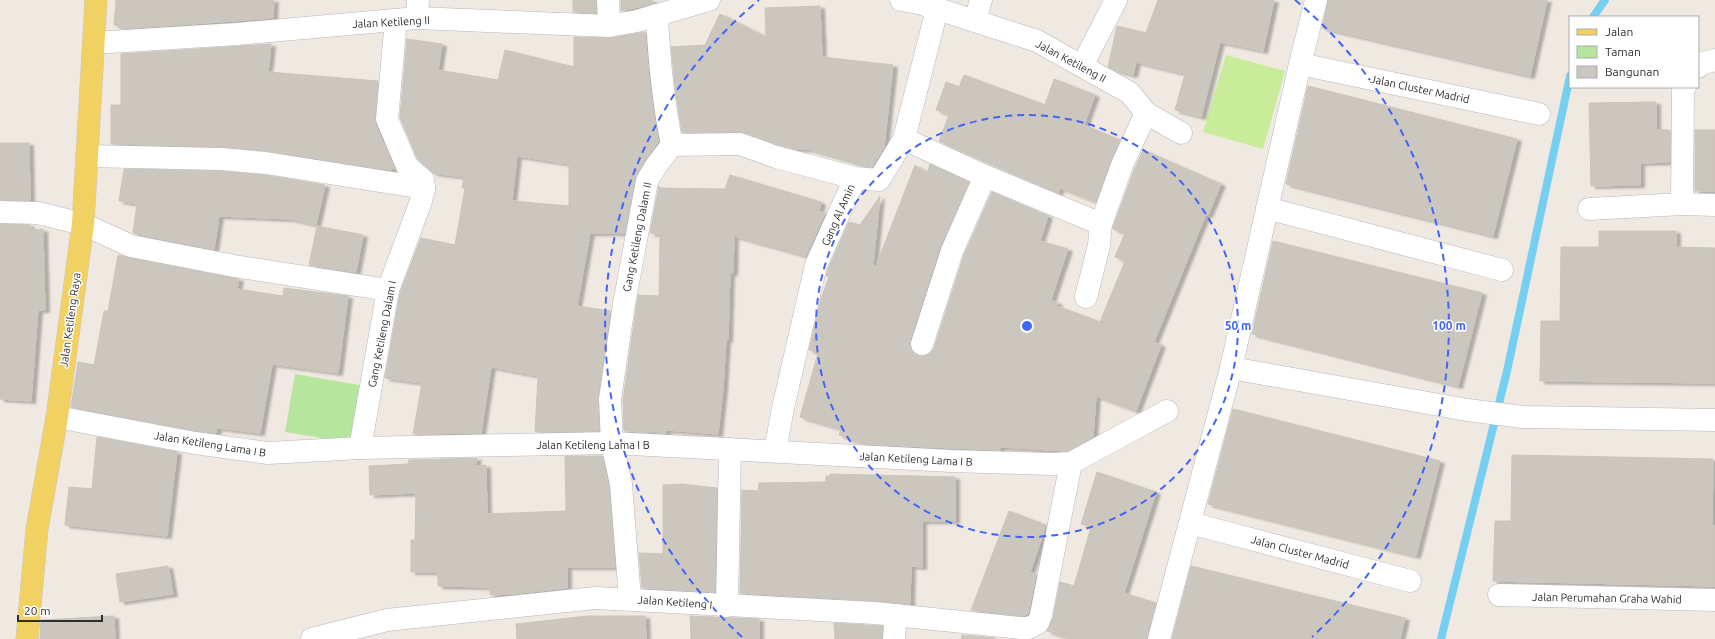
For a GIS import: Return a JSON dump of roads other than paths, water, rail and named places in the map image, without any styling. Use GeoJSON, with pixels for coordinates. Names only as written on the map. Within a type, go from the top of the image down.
{"type":"FeatureCollection","features":[{"type":"Feature","properties":{"kind":"main road","name":"Jalan Ketileng Raya"},"geometry":{"type":"LineString","coordinates":[[27,639],[37,529],[57,417],[83,224],[96,0]]}},
{"type":"Feature","properties":{"kind":"street"},"geometry":{"type":"LineString","coordinates":[[608,0],[609,26]]}},
{"type":"Feature","properties":{"kind":"street","name":"Jalan Ketileng II"},"geometry":{"type":"LineString","coordinates":[[94,43],[236,34],[411,13],[609,26],[637,21],[709,0]]}},
{"type":"Feature","properties":{"kind":"street","name":"Jalan Ketileng II"},"geometry":{"type":"LineString","coordinates":[[901,0],[937,9],[1036,41],[1130,93],[1146,113],[1181,133]]}},
{"type":"Feature","properties":{"kind":"street"},"geometry":{"type":"LineString","coordinates":[[975,21],[981,0]]}},
{"type":"Feature","properties":{"kind":"street"},"geometry":{"type":"LineString","coordinates":[[1082,66],[1116,0]]}},
{"type":"Feature","properties":{"kind":"street"},"geometry":{"type":"LineString","coordinates":[[1160,639],[1231,368],[1316,0]]}},
{"type":"Feature","properties":{"kind":"street","name":"Gang Al Amin"},"geometry":{"type":"LineString","coordinates":[[775,452],[782,408],[816,265],[855,178],[879,180],[904,139],[937,9]]}},
{"type":"Feature","properties":{"kind":"street"},"geometry":{"type":"LineString","coordinates":[[87,156],[189,158],[266,163],[424,188],[423,180],[407,166],[387,119],[411,13]]}},
{"type":"Feature","properties":{"kind":"street"},"geometry":{"type":"LineString","coordinates":[[657,15],[659,64],[664,109],[672,145],[740,144],[776,157],[855,178]]}},
{"type":"Feature","properties":{"kind":"street"},"geometry":{"type":"LineString","coordinates":[[1699,66],[1715,60]]}},
{"type":"Feature","properties":{"kind":"street","name":"Jalan Cluster Madrid"},"geometry":{"type":"LineString","coordinates":[[1300,64],[1539,114]]}},
{"type":"Feature","properties":{"kind":"street"},"geometry":{"type":"LineString","coordinates":[[1682,204],[1683,90],[1684,88]]}},
{"type":"Feature","properties":{"kind":"street"},"geometry":{"type":"LineString","coordinates":[[1086,297],[1099,244],[1101,224],[1122,165],[1146,113]]}},
{"type":"Feature","properties":{"kind":"street"},"geometry":{"type":"LineString","coordinates":[[904,139],[985,176],[1101,224]]}},
{"type":"Feature","properties":{"kind":"street","name":"Gang Ketileng Dalam II"},"geometry":{"type":"LineString","coordinates":[[630,599],[621,484],[612,443],[610,399],[624,304],[647,181],[672,145]]}},
{"type":"Feature","properties":{"kind":"street"},"geometry":{"type":"LineString","coordinates":[[922,344],[952,251],[985,176]]}},
{"type":"Feature","properties":{"kind":"street","name":"Gang Ketileng Dalam I"},"geometry":{"type":"LineString","coordinates":[[360,448],[388,290],[421,201],[424,188]]}},
{"type":"Feature","properties":{"kind":"street"},"geometry":{"type":"LineString","coordinates":[[1589,209],[1682,204],[1715,205]]}},
{"type":"Feature","properties":{"kind":"street"},"geometry":{"type":"LineString","coordinates":[[1267,208],[1502,270]]}},
{"type":"Feature","properties":{"kind":"street"},"geometry":{"type":"LineString","coordinates":[[0,212],[38,213],[83,224],[131,246],[234,266],[388,290]]}},
{"type":"Feature","properties":{"kind":"street"},"geometry":{"type":"LineString","coordinates":[[1231,368],[1467,410],[1523,417],[1715,420]]}},
{"type":"Feature","properties":{"kind":"street","name":"Jalan Ketileng Lama I B"},"geometry":{"type":"LineString","coordinates":[[57,417],[195,443],[268,453],[360,448],[612,443],[951,462],[1050,464],[1071,463],[1167,411]]}},
{"type":"Feature","properties":{"kind":"street"},"geometry":{"type":"LineString","coordinates":[[727,606],[730,449]]}},
{"type":"Feature","properties":{"kind":"street","name":"Jalan Ketileng I"},"geometry":{"type":"LineString","coordinates":[[312,639],[387,620],[595,598],[896,615],[1030,628],[1038,623],[1041,616],[1071,463]]}},
{"type":"Feature","properties":{"kind":"street","name":"Jalan Cluster Madrid"},"geometry":{"type":"LineString","coordinates":[[1190,523],[1410,582]]}},
{"type":"Feature","properties":{"kind":"street","name":"Jalan Perumahan Graha Wahid"},"geometry":{"type":"LineString","coordinates":[[1499,595],[1715,600]]}},
{"type":"Feature","properties":{"kind":"street"},"geometry":{"type":"LineString","coordinates":[[894,639],[896,615]]}},
{"type":"Feature","properties":{"kind":"waterway"},"geometry":{"type":"LineString","coordinates":[[1594,16],[1605,0]]}},
{"type":"Feature","properties":{"kind":"waterway"},"geometry":{"type":"LineString","coordinates":[[1441,639],[1507,371],[1569,81]]}}]}
